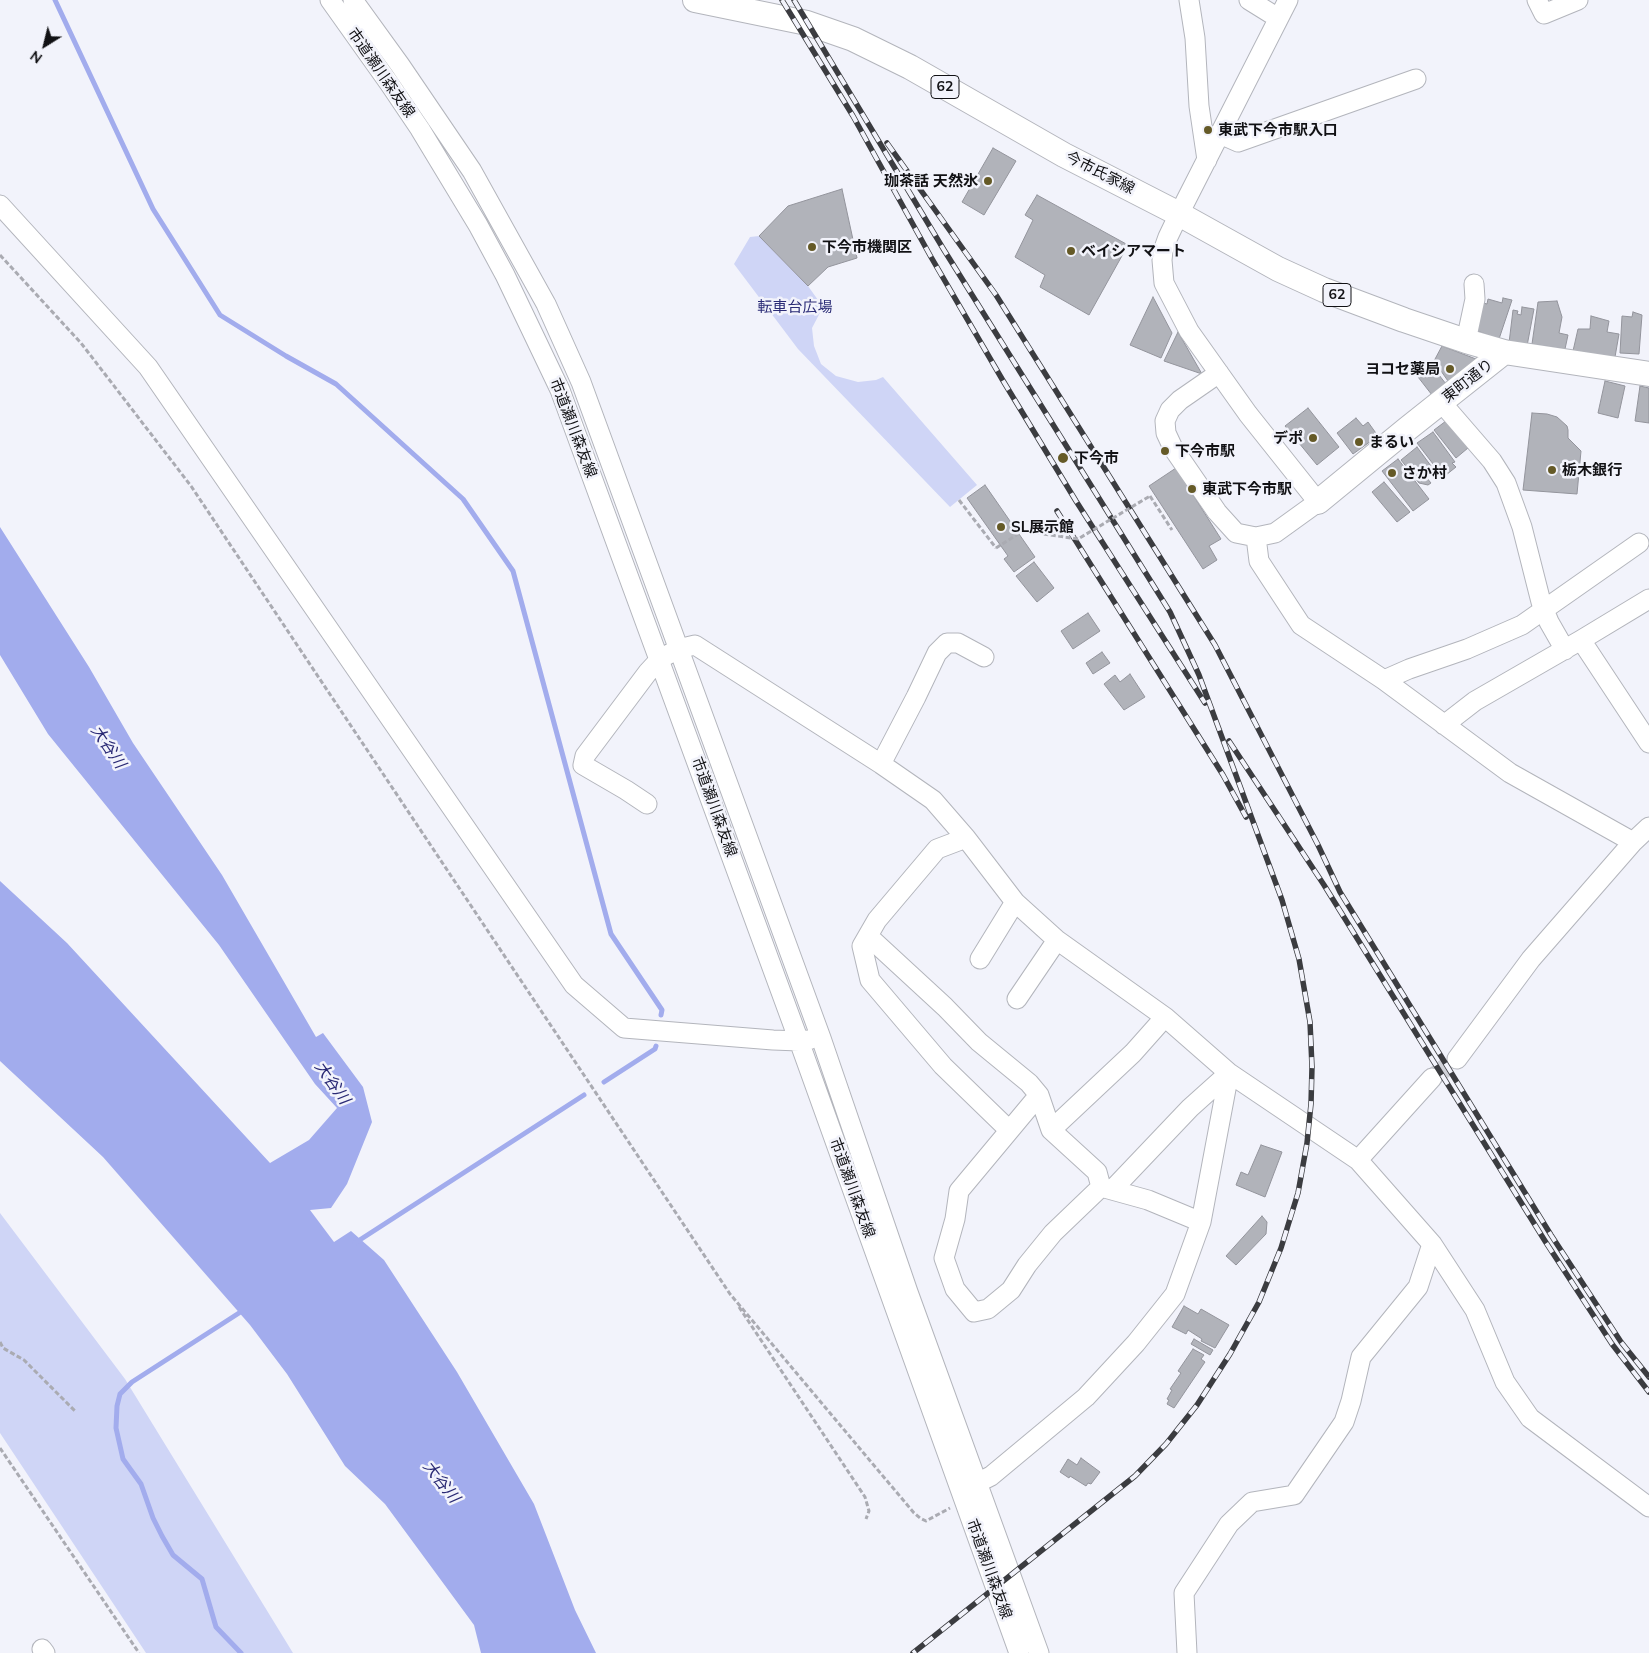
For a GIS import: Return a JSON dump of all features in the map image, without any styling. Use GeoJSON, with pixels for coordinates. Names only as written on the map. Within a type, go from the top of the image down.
{"type":"FeatureCollection","features":[{"type":"Feature","properties":{"kind":"main road","name":"今市氏家線"},"geometry":{"type":"LineString","coordinates":[[695,0],[807,23],[853,39],[926,76],[1064,155],[1179,214],[1278,269],[1324,290],[1466,341],[1504,352]]}},
{"type":"Feature","properties":{"kind":"main road","name":"東町通り"},"geometry":{"type":"LineString","coordinates":[[1318,502],[1504,352],[1649,374]]}},
{"type":"Feature","properties":{"kind":"street","name":"市道瀬川森友線"},"geometry":{"type":"LineString","coordinates":[[330,0],[420,129],[478,225],[505,275],[560,390],[799,1041],[1019,1653]]}},
{"type":"Feature","properties":{"kind":"street","name":"市道瀬川森友線"},"geometry":{"type":"LineString","coordinates":[[353,0],[412,82],[472,172],[546,304],[591,409],[821,1038],[908,1292],[1039,1653]]}},
{"type":"Feature","properties":{"kind":"street"},"geometry":{"type":"LineString","coordinates":[[1189,0],[1195,38],[1199,106],[1207,160]]}},
{"type":"Feature","properties":{"kind":"street"},"geometry":{"type":"LineString","coordinates":[[1249,0],[1278,18]]}},
{"type":"Feature","properties":{"kind":"street"},"geometry":{"type":"LineString","coordinates":[[1219,373],[1180,400],[1170,410],[1165,421],[1166,433],[1173,448],[1217,512],[1236,533],[1256,537],[1275,533],[1318,502],[1248,414],[1219,373],[1188,331],[1164,283],[1162,270],[1163,251],[1179,214],[1288,0]]}},
{"type":"Feature","properties":{"kind":"street"},"geometry":{"type":"LineString","coordinates":[[1537,0],[1544,14],[1578,0]]}},
{"type":"Feature","properties":{"kind":"street"},"geometry":{"type":"LineString","coordinates":[[1220,134],[1238,142],[1416,79]]}},
{"type":"Feature","properties":{"kind":"street"},"geometry":{"type":"LineString","coordinates":[[0,205],[148,367],[574,984],[624,1028],[799,1041],[821,1038]]}},
{"type":"Feature","properties":{"kind":"street"},"geometry":{"type":"LineString","coordinates":[[1466,341],[1475,299],[1474,284]]}},
{"type":"Feature","properties":{"kind":"street"},"geometry":{"type":"LineString","coordinates":[[1441,402],[1492,461],[1506,483],[1522,527],[1544,610],[1565,650]]}},
{"type":"Feature","properties":{"kind":"street"},"geometry":{"type":"LineString","coordinates":[[1256,537],[1259,561],[1301,625],[1384,680],[1510,773],[1633,842]]}},
{"type":"Feature","properties":{"kind":"street"},"geometry":{"type":"LineString","coordinates":[[1384,680],[1409,669],[1467,649],[1522,625],[1639,543]]}},
{"type":"Feature","properties":{"kind":"street"},"geometry":{"type":"LineString","coordinates":[[1444,725],[1475,701],[1565,650],[1649,599]]}},
{"type":"Feature","properties":{"kind":"street"},"geometry":{"type":"LineString","coordinates":[[1581,640],[1649,743]]}},
{"type":"Feature","properties":{"kind":"street"},"geometry":{"type":"LineString","coordinates":[[881,764],[937,653],[947,643],[958,643],[984,657]]}},
{"type":"Feature","properties":{"kind":"street"},"geometry":{"type":"LineString","coordinates":[[647,804],[584,765],[585,756],[648,672],[660,659],[678,649],[695,645],[881,764],[933,800],[966,838],[1015,902],[1057,940],[1165,1017],[1229,1074],[1358,1160],[1432,1244],[1475,1310],[1505,1382],[1530,1418],[1649,1507]]}},
{"type":"Feature","properties":{"kind":"street"},"geometry":{"type":"LineString","coordinates":[[1457,1059],[1530,959],[1633,842],[1649,827]]}},
{"type":"Feature","properties":{"kind":"street"},"geometry":{"type":"LineString","coordinates":[[966,838],[937,849],[877,920],[862,946],[870,980],[943,1066],[1009,1130]]}},
{"type":"Feature","properties":{"kind":"street"},"geometry":{"type":"LineString","coordinates":[[980,959],[1015,902]]}},
{"type":"Feature","properties":{"kind":"street"},"geometry":{"type":"LineString","coordinates":[[868,936],[946,1007],[979,1042],[1029,1083],[1039,1095],[1051,1130],[1097,1172],[1106,1189],[1148,1200],[1201,1222]]}},
{"type":"Feature","properties":{"kind":"street"},"geometry":{"type":"LineString","coordinates":[[1017,999],[1057,940]]}},
{"type":"Feature","properties":{"kind":"street"},"geometry":{"type":"LineString","coordinates":[[1051,1130],[1133,1053],[1165,1017]]}},
{"type":"Feature","properties":{"kind":"street"},"geometry":{"type":"LineString","coordinates":[[1039,1095],[959,1190],[955,1219],[944,1258],[955,1289],[974,1312],[988,1309],[1011,1290],[1027,1265],[1053,1233],[1106,1189],[1190,1108],[1229,1074]]}},
{"type":"Feature","properties":{"kind":"street"},"geometry":{"type":"LineString","coordinates":[[977,1483],[990,1476],[1086,1397],[1136,1343],[1175,1294],[1201,1222],[1229,1074]]}},
{"type":"Feature","properties":{"kind":"street"},"geometry":{"type":"LineString","coordinates":[[1358,1160],[1432,1078]]}},
{"type":"Feature","properties":{"kind":"street"},"geometry":{"type":"LineString","coordinates":[[1188,1653],[1184,1593],[1229,1524],[1252,1502],[1294,1495],[1344,1422],[1361,1357],[1418,1287],[1432,1244]]}},
{"type":"Feature","properties":{"kind":"path"},"geometry":{"type":"LineString","coordinates":[[0,256],[81,342],[192,486],[865,1497],[869,1511],[866,1519]]}},
{"type":"Feature","properties":{"kind":"path"},"geometry":{"type":"LineString","coordinates":[[958,500],[996,548],[1023,531],[1078,539],[1150,496],[1172,530]]}},
{"type":"Feature","properties":{"kind":"path"},"geometry":{"type":"LineString","coordinates":[[730,1294],[914,1513],[926,1521],[950,1507]]}},
{"type":"Feature","properties":{"kind":"path"},"geometry":{"type":"LineString","coordinates":[[0,1342],[3,1348],[24,1360],[75,1411]]}},
{"type":"Feature","properties":{"kind":"path"},"geometry":{"type":"LineString","coordinates":[[0,1448],[2,1455],[139,1653]]}},
{"type":"Feature","properties":{"kind":"green space","name":"転車台広場"},"geometry":{"type":"Polygon","coordinates":[[[759,236],[808,286],[823,307],[812,328],[814,346],[821,364],[836,376],[858,382],[876,380],[883,377],[977,485],[950,507],[798,349],[734,264],[750,237],[759,236]]]}},
{"type":"Feature","properties":{"kind":"green space"},"geometry":{"type":"Polygon","coordinates":[[[0,1213],[125,1379],[293,1653],[146,1653],[0,1433],[0,1213]]]}},
{"type":"Feature","properties":{"kind":"water","name":"大谷川"},"geometry":{"type":"Polygon","coordinates":[[[0,527],[89,667],[133,743],[222,875],[316,1037],[323,1033],[363,1087],[372,1122],[347,1184],[331,1208],[310,1210],[334,1242],[351,1231],[384,1260],[457,1372],[534,1504],[575,1610],[596,1653],[481,1653],[474,1625],[385,1504],[345,1466],[287,1374],[250,1325],[103,1157],[0,1061],[0,881],[67,943],[270,1163],[309,1140],[337,1108],[315,1084],[219,945],[48,734],[0,655],[0,527]]]}},
{"type":"Feature","properties":{"kind":"building","name":"珈茶話 天然氷"},"geometry":{"type":"Polygon","coordinates":[[[993,148],[1016,161],[984,215],[962,202],[993,148]]]}},
{"type":"Feature","properties":{"kind":"building","name":"下今市機関区"},"geometry":{"type":"Polygon","coordinates":[[[842,189],[857,258],[828,267],[808,286],[759,236],[788,206],[842,189]]]}},
{"type":"Feature","properties":{"kind":"building","name":"ベイシアマート"},"geometry":{"type":"Polygon","coordinates":[[[1037,195],[1128,245],[1089,315],[1040,287],[1045,275],[1015,257],[1033,220],[1025,215],[1037,195]]]}},
{"type":"Feature","properties":{"kind":"building"},"geometry":{"type":"Polygon","coordinates":[[[1153,297],[1172,333],[1161,358],[1130,345],[1153,297]]]}},
{"type":"Feature","properties":{"kind":"building"},"geometry":{"type":"Polygon","coordinates":[[[1503,298],[1512,300],[1499,339],[1475,330],[1483,303],[1487,304],[1488,299],[1502,303],[1503,298]]]}},
{"type":"Feature","properties":{"kind":"building"},"geometry":{"type":"Polygon","coordinates":[[[1557,301],[1562,317],[1559,333],[1568,335],[1565,349],[1532,344],[1538,302],[1557,301]]]}},
{"type":"Feature","properties":{"kind":"building"},"geometry":{"type":"Polygon","coordinates":[[[1522,307],[1534,309],[1527,346],[1509,343],[1513,310],[1518,311],[1517,314],[1521,315],[1522,307]]]}},
{"type":"Feature","properties":{"kind":"building"},"geometry":{"type":"Polygon","coordinates":[[[1633,312],[1642,315],[1639,354],[1620,353],[1622,316],[1632,317],[1633,312]]]}},
{"type":"Feature","properties":{"kind":"building"},"geometry":{"type":"Polygon","coordinates":[[[1591,316],[1609,321],[1607,332],[1619,334],[1615,357],[1573,351],[1578,329],[1590,329],[1591,316]]]}},
{"type":"Feature","properties":{"kind":"building"},"geometry":{"type":"Polygon","coordinates":[[[1178,332],[1202,374],[1164,361],[1178,332]]]}},
{"type":"Feature","properties":{"kind":"building"},"geometry":{"type":"Polygon","coordinates":[[[1442,346],[1476,359],[1448,381],[1434,361],[1442,346]]]}},
{"type":"Feature","properties":{"kind":"building"},"geometry":{"type":"Polygon","coordinates":[[[1432,366],[1446,384],[1432,395],[1418,377],[1432,366]]]}},
{"type":"Feature","properties":{"kind":"building"},"geometry":{"type":"Polygon","coordinates":[[[1605,381],[1625,386],[1618,418],[1598,413],[1605,381]]]}},
{"type":"Feature","properties":{"kind":"building"},"geometry":{"type":"Polygon","coordinates":[[[1640,386],[1649,388],[1649,423],[1635,421],[1640,386]]]}},
{"type":"Feature","properties":{"kind":"building"},"geometry":{"type":"Polygon","coordinates":[[[1308,408],[1339,447],[1317,465],[1285,426],[1308,408]]]}},
{"type":"Feature","properties":{"kind":"building","name":"栃木銀行"},"geometry":{"type":"Polygon","coordinates":[[[1532,413],[1557,417],[1567,426],[1568,438],[1581,451],[1577,494],[1523,490],[1532,413]]]}},
{"type":"Feature","properties":{"kind":"building"},"geometry":{"type":"Polygon","coordinates":[[[1356,418],[1363,426],[1368,422],[1378,436],[1353,454],[1337,433],[1356,418]]]}},
{"type":"Feature","properties":{"kind":"building"},"geometry":{"type":"Polygon","coordinates":[[[1446,421],[1468,448],[1456,458],[1434,430],[1446,421]]]}},
{"type":"Feature","properties":{"kind":"building"},"geometry":{"type":"Polygon","coordinates":[[[1433,432],[1455,462],[1452,463],[1456,467],[1446,475],[1443,471],[1440,473],[1417,443],[1433,432]]]}},
{"type":"Feature","properties":{"kind":"building"},"geometry":{"type":"Polygon","coordinates":[[[1417,447],[1434,470],[1426,477],[1431,483],[1428,485],[1419,483],[1401,460],[1417,447]]]}},
{"type":"Feature","properties":{"kind":"building"},"geometry":{"type":"Polygon","coordinates":[[[1398,459],[1429,499],[1413,511],[1382,471],[1398,459]]]}},
{"type":"Feature","properties":{"kind":"building"},"geometry":{"type":"Polygon","coordinates":[[[1176,468],[1221,539],[1209,546],[1217,560],[1203,569],[1149,486],[1176,468]]]}},
{"type":"Feature","properties":{"kind":"building"},"geometry":{"type":"Polygon","coordinates":[[[1384,482],[1410,512],[1397,522],[1372,492],[1384,482]]]}},
{"type":"Feature","properties":{"kind":"building","name":"SL展示館"},"geometry":{"type":"Polygon","coordinates":[[[985,485],[1035,557],[1014,572],[1004,559],[1008,556],[967,498],[985,485]]]}},
{"type":"Feature","properties":{"kind":"building"},"geometry":{"type":"Polygon","coordinates":[[[1034,562],[1054,588],[1037,602],[1016,576],[1034,562]]]}},
{"type":"Feature","properties":{"kind":"building"},"geometry":{"type":"Polygon","coordinates":[[[1088,613],[1100,631],[1073,649],[1061,631],[1088,613]]]}},
{"type":"Feature","properties":{"kind":"building"},"geometry":{"type":"Polygon","coordinates":[[[1102,652],[1110,663],[1093,674],[1086,663],[1102,652]]]}},
{"type":"Feature","properties":{"kind":"building"},"geometry":{"type":"Polygon","coordinates":[[[1130,674],[1145,697],[1124,710],[1104,684],[1115,675],[1120,682],[1130,674]]]}},
{"type":"Feature","properties":{"kind":"building"},"geometry":{"type":"Polygon","coordinates":[[[1261,1145],[1282,1152],[1265,1197],[1236,1185],[1241,1172],[1248,1175],[1261,1145]]]}},
{"type":"Feature","properties":{"kind":"building"},"geometry":{"type":"Polygon","coordinates":[[[1262,1216],[1267,1222],[1266,1234],[1236,1265],[1226,1256],[1262,1216]]]}},
{"type":"Feature","properties":{"kind":"building"},"geometry":{"type":"Polygon","coordinates":[[[1184,1306],[1198,1314],[1201,1309],[1229,1325],[1215,1348],[1201,1341],[1202,1339],[1188,1330],[1186,1334],[1172,1327],[1184,1306]]]}},
{"type":"Feature","properties":{"kind":"building"},"geometry":{"type":"Polygon","coordinates":[[[1194,1339],[1213,1350],[1210,1355],[1191,1344],[1194,1339]]]}},
{"type":"Feature","properties":{"kind":"building"},"geometry":{"type":"Polygon","coordinates":[[[1193,1349],[1204,1355],[1201,1359],[1205,1362],[1174,1408],[1167,1404],[1169,1400],[1167,1399],[1172,1390],[1170,1389],[1181,1373],[1178,1371],[1193,1349]]]}},
{"type":"Feature","properties":{"kind":"building"},"geometry":{"type":"Polygon","coordinates":[[[1081,1458],[1100,1472],[1091,1484],[1088,1483],[1086,1486],[1060,1472],[1068,1459],[1077,1465],[1081,1458]]]}},
{"type":"Feature","properties":{"kind":"waterway"},"geometry":{"type":"LineString","coordinates":[[55,0],[153,209],[220,315],[336,384],[463,499],[513,571],[611,934],[662,1010],[661,1015]]}},
{"type":"Feature","properties":{"kind":"waterway"},"geometry":{"type":"LineString","coordinates":[[604,1082],[655,1049],[656,1046]]}},
{"type":"Feature","properties":{"kind":"waterway"},"geometry":{"type":"LineString","coordinates":[[355,1243],[584,1095]]}},
{"type":"Feature","properties":{"kind":"waterway"},"geometry":{"type":"LineString","coordinates":[[239,1313],[132,1382],[120,1394],[117,1406],[116,1428],[123,1459],[141,1484],[153,1518],[162,1536],[173,1555],[202,1579],[216,1627],[241,1653]]}},
{"type":"Feature","properties":{"kind":"tunnel"},"geometry":{"type":"LineString","coordinates":[[1432,1078],[1457,1059]]}},
{"type":"Feature","properties":{"kind":"railway"},"geometry":{"type":"LineString","coordinates":[[782,0],[853,116],[931,257],[1002,379],[1076,501],[1205,703]]}},
{"type":"Feature","properties":{"kind":"railway"},"geometry":{"type":"LineString","coordinates":[[794,0],[944,250],[1170,612],[1199,675],[1282,900],[1299,959],[1310,1022],[1311,1104],[1307,1143],[1298,1193],[1281,1248],[1259,1302],[1230,1354],[1197,1405],[1166,1444],[1135,1476],[913,1653]]}},
{"type":"Feature","properties":{"kind":"railway"},"geometry":{"type":"LineString","coordinates":[[887,143],[996,295],[1215,645],[1318,845],[1340,892],[1551,1235],[1621,1342],[1649,1377]]}},
{"type":"Feature","properties":{"kind":"railway"},"geometry":{"type":"LineString","coordinates":[[1057,511],[1223,775],[1246,817]]}},
{"type":"Feature","properties":{"kind":"railway"},"geometry":{"type":"LineString","coordinates":[[1229,741],[1324,885],[1545,1241],[1612,1344],[1649,1392]]}},
{"type":"Feature","properties":{"kind":"place","name":"東武下今市駅入口"},"geometry":{"type":"Point","coordinates":[1208,130]}},
{"type":"Feature","properties":{"kind":"place","name":"珈茶話 天然氷"},"geometry":{"type":"Point","coordinates":[988,181]}},
{"type":"Feature","properties":{"kind":"place","name":"下今市機関区"},"geometry":{"type":"Point","coordinates":[812,247]}},
{"type":"Feature","properties":{"kind":"place","name":"ベイシアマート"},"geometry":{"type":"Point","coordinates":[1071,251]}},
{"type":"Feature","properties":{"kind":"place","name":"ヨコセ薬局"},"geometry":{"type":"Point","coordinates":[1450,369]}},
{"type":"Feature","properties":{"kind":"place","name":"デポ"},"geometry":{"type":"Point","coordinates":[1313,438]}},
{"type":"Feature","properties":{"kind":"place","name":"まるい"},"geometry":{"type":"Point","coordinates":[1359,442]}},
{"type":"Feature","properties":{"kind":"place","name":"下今市駅"},"geometry":{"type":"Point","coordinates":[1165,451]}},
{"type":"Feature","properties":{"kind":"place","name":"下今市"},"geometry":{"type":"Point","coordinates":[1063,458]}},
{"type":"Feature","properties":{"kind":"place","name":"栃木銀行"},"geometry":{"type":"Point","coordinates":[1552,470]}},
{"type":"Feature","properties":{"kind":"place","name":"さか村"},"geometry":{"type":"Point","coordinates":[1392,473]}},
{"type":"Feature","properties":{"kind":"place","name":"東武下今市駅"},"geometry":{"type":"Point","coordinates":[1192,489]}},
{"type":"Feature","properties":{"kind":"place","name":"SL展示館"},"geometry":{"type":"Point","coordinates":[1001,527]}}]}
